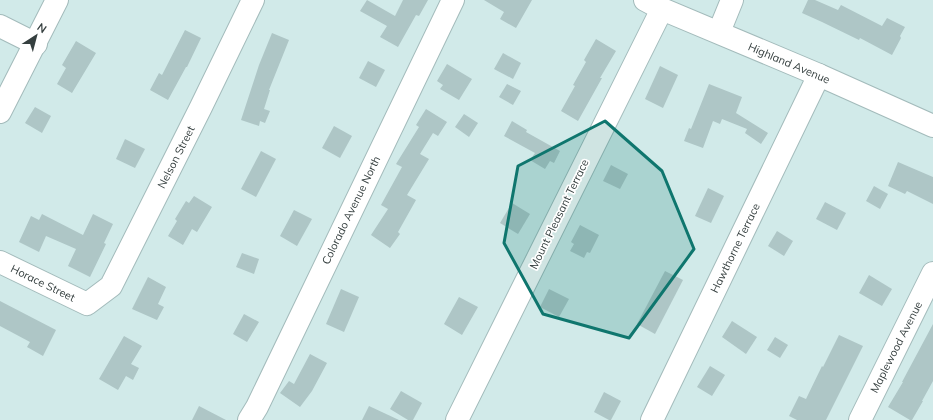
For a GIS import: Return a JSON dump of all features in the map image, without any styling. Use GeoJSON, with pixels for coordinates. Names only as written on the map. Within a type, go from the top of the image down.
{"type":"FeatureCollection","features":[{"type":"Feature","properties":{"kind":"street"},"geometry":{"type":"LineString","coordinates":[[0,112],[36,44],[57,0]]}},
{"type":"Feature","properties":{"kind":"street","name":"Nelson Street"},"geometry":{"type":"LineString","coordinates":[[87,304],[111,286],[253,0]]}},
{"type":"Feature","properties":{"kind":"street","name":"Colorado Avenue North"},"geometry":{"type":"LineString","coordinates":[[249,420],[453,0]]}},
{"type":"Feature","properties":{"kind":"street"},"geometry":{"type":"LineString","coordinates":[[718,32],[732,0]]}},
{"type":"Feature","properties":{"kind":"street","name":"Highland Avenue"},"geometry":{"type":"LineString","coordinates":[[654,4],[933,126]]}},
{"type":"Feature","properties":{"kind":"street","name":"Mount Pleasant Terrace"},"geometry":{"type":"LineString","coordinates":[[457,420],[654,4]]}},
{"type":"Feature","properties":{"kind":"street"},"geometry":{"type":"LineString","coordinates":[[0,26],[36,44]]}},
{"type":"Feature","properties":{"kind":"street","name":"Hawthorne Terrace"},"geometry":{"type":"LineString","coordinates":[[652,420],[819,75]]}},
{"type":"Feature","properties":{"kind":"street","name":"Horace Street"},"geometry":{"type":"LineString","coordinates":[[0,262],[87,304]]}},
{"type":"Feature","properties":{"kind":"street","name":"Maplewood Avenue"},"geometry":{"type":"LineString","coordinates":[[860,420],[933,273]]}},
{"type":"Feature","properties":{"kind":"highlighted area"},"geometry":{"type":"Polygon","coordinates":[[[605,121],[662,171],[694,249],[629,338],[543,314],[504,243],[518,166],[605,121]]]}},
{"type":"Feature","properties":{"kind":"building"},"geometry":{"type":"Polygon","coordinates":[[[367,0],[395,16],[403,0],[428,0],[419,16],[416,15],[398,47],[380,37],[387,26],[360,11],[367,0]]]}},
{"type":"Feature","properties":{"kind":"building"},"geometry":{"type":"Polygon","coordinates":[[[484,0],[532,0],[516,28],[500,19],[504,12],[484,0]]]}},
{"type":"Feature","properties":{"kind":"building"},"geometry":{"type":"Polygon","coordinates":[[[808,0],[815,0],[838,10],[841,5],[882,26],[887,18],[905,27],[892,55],[860,38],[859,40],[802,13],[808,0]]]}},
{"type":"Feature","properties":{"kind":"building"},"geometry":{"type":"Polygon","coordinates":[[[185,30],[201,38],[187,67],[168,100],[150,90],[159,73],[162,75],[185,30]]]}},
{"type":"Feature","properties":{"kind":"building"},"geometry":{"type":"Polygon","coordinates":[[[272,33],[289,40],[269,90],[264,109],[270,111],[265,123],[260,121],[259,126],[241,120],[259,65],[272,33]]]}},
{"type":"Feature","properties":{"kind":"building"},"geometry":{"type":"Polygon","coordinates":[[[596,39],[616,51],[578,121],[561,111],[575,86],[573,85],[586,62],[584,60],[596,39]]]}},
{"type":"Feature","properties":{"kind":"building"},"geometry":{"type":"Polygon","coordinates":[[[76,41],[96,53],[72,93],[57,84],[66,68],[62,65],[76,41]]]}},
{"type":"Feature","properties":{"kind":"building"},"geometry":{"type":"Polygon","coordinates":[[[503,53],[521,63],[513,79],[494,69],[503,53]]]}},
{"type":"Feature","properties":{"kind":"building"},"geometry":{"type":"Polygon","coordinates":[[[368,61],[385,70],[376,87],[359,78],[368,61]]]}},
{"type":"Feature","properties":{"kind":"building"},"geometry":{"type":"Polygon","coordinates":[[[447,64],[472,79],[459,100],[440,89],[443,85],[437,81],[447,64]]]}},
{"type":"Feature","properties":{"kind":"building"},"geometry":{"type":"Polygon","coordinates":[[[660,66],[678,75],[663,108],[645,99],[660,66]]]}},
{"type":"Feature","properties":{"kind":"building"},"geometry":{"type":"Polygon","coordinates":[[[507,84],[521,91],[513,105],[499,97],[507,84]]]}},
{"type":"Feature","properties":{"kind":"building"},"geometry":{"type":"Polygon","coordinates":[[[709,84],[742,97],[736,113],[768,133],[761,144],[745,133],[747,129],[722,119],[720,124],[713,121],[703,148],[684,141],[689,128],[691,129],[709,84]]]}},
{"type":"Feature","properties":{"kind":"building"},"geometry":{"type":"Polygon","coordinates":[[[35,107],[51,116],[42,133],[25,123],[35,107]]]}},
{"type":"Feature","properties":{"kind":"building"},"geometry":{"type":"Polygon","coordinates":[[[426,109],[447,122],[438,136],[433,133],[420,154],[429,159],[407,195],[416,200],[398,232],[400,234],[390,248],[371,235],[388,209],[381,205],[402,167],[396,164],[419,127],[416,125],[426,109]]]}},
{"type":"Feature","properties":{"kind":"building"},"geometry":{"type":"Polygon","coordinates":[[[464,114],[478,123],[469,137],[455,127],[464,114]]]}},
{"type":"Feature","properties":{"kind":"building"},"geometry":{"type":"Polygon","coordinates":[[[512,121],[527,130],[526,132],[560,151],[554,163],[550,161],[545,169],[530,160],[535,153],[504,136],[512,121]]]}},
{"type":"Feature","properties":{"kind":"building"},"geometry":{"type":"Polygon","coordinates":[[[334,126],[352,136],[340,158],[322,148],[334,126]]]}},
{"type":"Feature","properties":{"kind":"building"},"geometry":{"type":"Polygon","coordinates":[[[125,139],[145,149],[135,168],[116,159],[125,139]]]}},
{"type":"Feature","properties":{"kind":"building"},"geometry":{"type":"Polygon","coordinates":[[[261,151],[276,159],[256,197],[241,189],[261,151]]]}},
{"type":"Feature","properties":{"kind":"building"},"geometry":{"type":"Polygon","coordinates":[[[898,162],[933,177],[933,204],[907,191],[905,194],[888,186],[898,162]]]}},
{"type":"Feature","properties":{"kind":"building"},"geometry":{"type":"Polygon","coordinates":[[[611,165],[628,174],[620,189],[603,181],[611,165]]]}},
{"type":"Feature","properties":{"kind":"building"},"geometry":{"type":"Polygon","coordinates":[[[874,186],[888,194],[880,209],[866,201],[874,186]]]}},
{"type":"Feature","properties":{"kind":"building"},"geometry":{"type":"Polygon","coordinates":[[[708,188],[724,196],[711,223],[695,216],[708,188]]]}},
{"type":"Feature","properties":{"kind":"building"},"geometry":{"type":"Polygon","coordinates":[[[194,196],[212,207],[197,232],[192,229],[183,245],[168,236],[177,221],[175,219],[186,201],[189,203],[194,196]]]}},
{"type":"Feature","properties":{"kind":"building"},"geometry":{"type":"Polygon","coordinates":[[[825,202],[846,213],[837,230],[816,219],[825,202]]]}},
{"type":"Feature","properties":{"kind":"building"},"geometry":{"type":"Polygon","coordinates":[[[512,203],[530,214],[518,234],[500,223],[512,203]]]}},
{"type":"Feature","properties":{"kind":"building"},"geometry":{"type":"Polygon","coordinates":[[[294,210],[312,219],[297,246],[280,236],[294,210]]]}},
{"type":"Feature","properties":{"kind":"building"},"geometry":{"type":"Polygon","coordinates":[[[42,214],[83,235],[93,214],[113,224],[104,243],[106,244],[90,277],[68,266],[76,249],[46,236],[39,252],[19,242],[31,216],[39,220],[42,214]]]}},
{"type":"Feature","properties":{"kind":"building"},"geometry":{"type":"Polygon","coordinates":[[[580,225],[599,235],[590,253],[587,252],[584,258],[570,251],[574,244],[571,242],[580,225]]]}},
{"type":"Feature","properties":{"kind":"building"},"geometry":{"type":"Polygon","coordinates":[[[777,231],[793,241],[784,256],[768,246],[777,231]]]}},
{"type":"Feature","properties":{"kind":"building"},"geometry":{"type":"Polygon","coordinates":[[[242,253],[259,259],[254,274],[236,267],[242,253]]]}},
{"type":"Feature","properties":{"kind":"building"},"geometry":{"type":"Polygon","coordinates":[[[665,271],[683,280],[655,334],[637,324],[665,271]]]}},
{"type":"Feature","properties":{"kind":"building"},"geometry":{"type":"Polygon","coordinates":[[[869,275],[892,289],[882,306],[859,293],[869,275]]]}},
{"type":"Feature","properties":{"kind":"building"},"geometry":{"type":"Polygon","coordinates":[[[148,277],[166,287],[158,304],[164,307],[157,320],[132,309],[148,277]]]}},
{"type":"Feature","properties":{"kind":"building"},"geometry":{"type":"Polygon","coordinates":[[[341,289],[359,297],[344,332],[326,324],[341,289]]]}},
{"type":"Feature","properties":{"kind":"building"},"geometry":{"type":"Polygon","coordinates":[[[549,289],[569,299],[559,317],[540,307],[549,289]]]}},
{"type":"Feature","properties":{"kind":"building"},"geometry":{"type":"Polygon","coordinates":[[[459,297],[478,307],[462,335],[444,324],[459,297]]]}},
{"type":"Feature","properties":{"kind":"building"},"geometry":{"type":"Polygon","coordinates":[[[0,301],[56,330],[43,356],[27,347],[30,342],[0,326],[0,301]]]}},
{"type":"Feature","properties":{"kind":"building"},"geometry":{"type":"Polygon","coordinates":[[[244,314],[259,322],[247,342],[233,334],[244,314]]]}},
{"type":"Feature","properties":{"kind":"building"},"geometry":{"type":"Polygon","coordinates":[[[732,321],[757,337],[746,354],[722,337],[732,321]]]}},
{"type":"Feature","properties":{"kind":"building"},"geometry":{"type":"Polygon","coordinates":[[[933,324],[933,381],[912,420],[910,420],[888,407],[903,382],[933,324]]]}},
{"type":"Feature","properties":{"kind":"building"},"geometry":{"type":"Polygon","coordinates":[[[839,335],[863,346],[826,420],[797,420],[789,416],[799,396],[806,399],[839,335]]]}},
{"type":"Feature","properties":{"kind":"building"},"geometry":{"type":"Polygon","coordinates":[[[124,336],[142,346],[131,364],[139,368],[133,380],[126,376],[118,390],[99,379],[124,336]]]}},
{"type":"Feature","properties":{"kind":"building"},"geometry":{"type":"Polygon","coordinates":[[[775,337],[788,345],[780,358],[767,350],[775,337]]]}},
{"type":"Feature","properties":{"kind":"building"},"geometry":{"type":"Polygon","coordinates":[[[310,354],[327,363],[312,391],[300,407],[280,393],[289,381],[294,384],[310,354]]]}},
{"type":"Feature","properties":{"kind":"building"},"geometry":{"type":"Polygon","coordinates":[[[710,366],[725,375],[712,396],[697,387],[710,366]]]}},
{"type":"Feature","properties":{"kind":"building"},"geometry":{"type":"Polygon","coordinates":[[[401,391],[422,403],[413,420],[408,420],[390,409],[401,391]]]}},
{"type":"Feature","properties":{"kind":"building"},"geometry":{"type":"Polygon","coordinates":[[[604,392],[621,401],[611,420],[594,412],[604,392]]]}},
{"type":"Feature","properties":{"kind":"building"},"geometry":{"type":"Polygon","coordinates":[[[199,406],[226,420],[192,420],[199,406]]]}},
{"type":"Feature","properties":{"kind":"building"},"geometry":{"type":"Polygon","coordinates":[[[369,406],[399,420],[362,420],[369,406]]]}}]}
